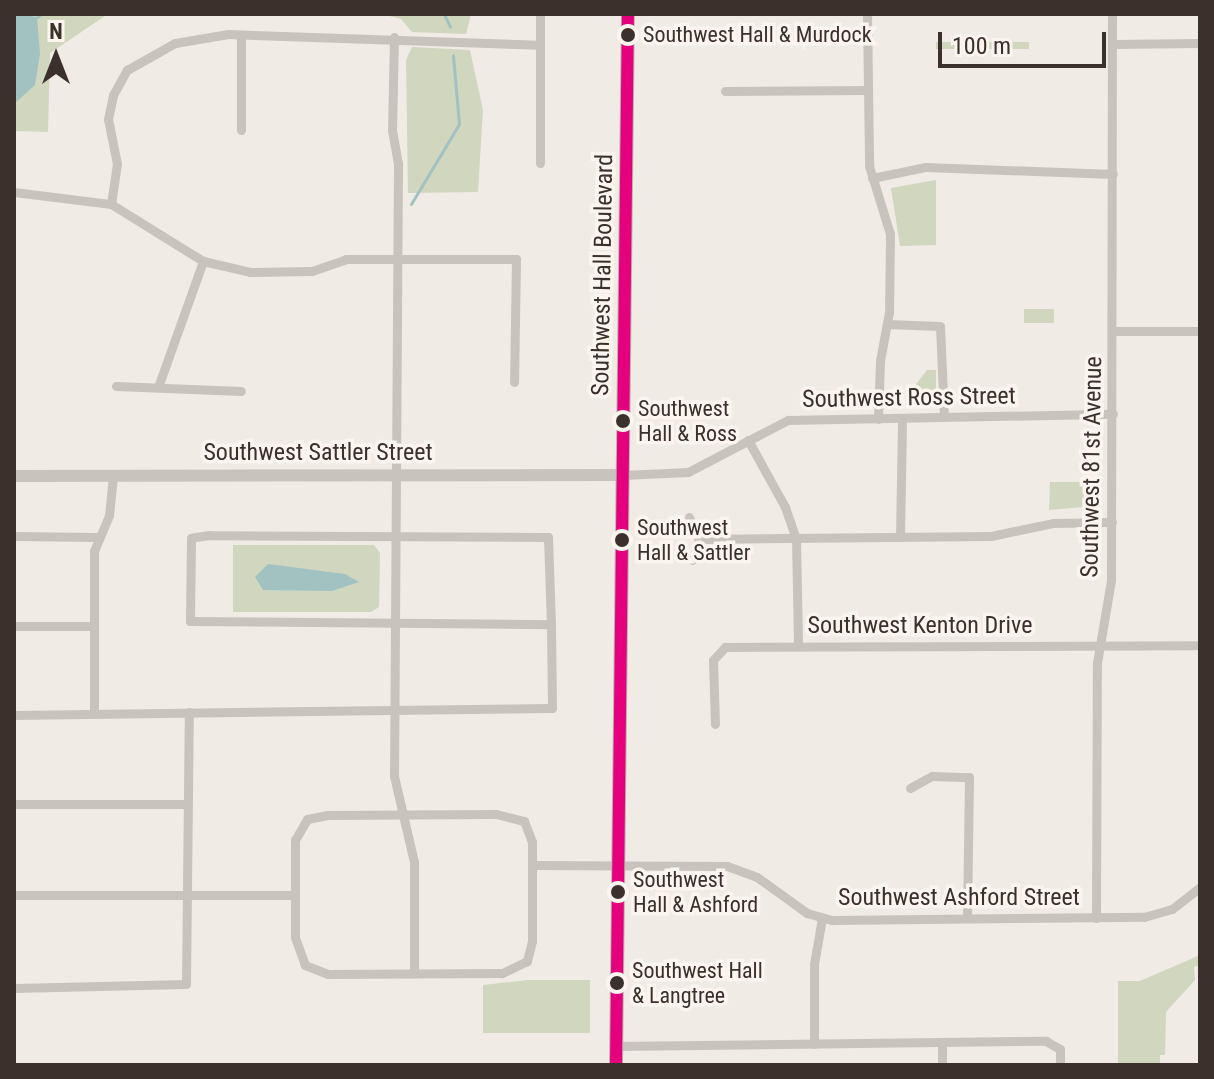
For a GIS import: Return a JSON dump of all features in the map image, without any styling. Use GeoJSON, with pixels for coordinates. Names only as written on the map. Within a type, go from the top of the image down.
{"type":"FeatureCollection","features":[{"type":"Feature","properties":{"kind":"main road","name":"Southwest Hall Boulevard"},"geometry":{"type":"LineString","coordinates":[[616,1065],[628,14]]}},
{"type":"Feature","properties":{"kind":"street"},"geometry":{"type":"LineString","coordinates":[[540,14],[540,163]]}},
{"type":"Feature","properties":{"kind":"street"},"geometry":{"type":"LineString","coordinates":[[867,14],[872,178],[889,222],[887,324],[878,419]]}},
{"type":"Feature","properties":{"kind":"street","name":"Southwest 81st Avenue"},"geometry":{"type":"LineString","coordinates":[[1096,918],[1101,645],[1109,614],[1112,522],[1112,14]]}},
{"type":"Feature","properties":{"kind":"street"},"geometry":{"type":"LineString","coordinates":[[111,204],[117,164],[108,119],[113,95],[127,70],[175,43],[241,35],[394,37],[539,45]]}},
{"type":"Feature","properties":{"kind":"street"},"geometry":{"type":"LineString","coordinates":[[241,35],[241,130]]}},
{"type":"Feature","properties":{"kind":"street"},"geometry":{"type":"LineString","coordinates":[[394,37],[394,776],[414,862],[414,973]]}},
{"type":"Feature","properties":{"kind":"street"},"geometry":{"type":"LineString","coordinates":[[1112,44],[1200,43]]}},
{"type":"Feature","properties":{"kind":"street"},"geometry":{"type":"LineString","coordinates":[[725,91],[867,90]]}},
{"type":"Feature","properties":{"kind":"street"},"geometry":{"type":"LineString","coordinates":[[872,178],[925,167],[1113,174]]}},
{"type":"Feature","properties":{"kind":"street"},"geometry":{"type":"LineString","coordinates":[[14,192],[111,204],[203,261],[280,273],[312,271],[346,259],[516,259],[514,382]]}},
{"type":"Feature","properties":{"kind":"street"},"geometry":{"type":"LineString","coordinates":[[158,387],[203,261]]}},
{"type":"Feature","properties":{"kind":"street"},"geometry":{"type":"LineString","coordinates":[[887,324],[940,326],[944,417]]}},
{"type":"Feature","properties":{"kind":"street"},"geometry":{"type":"LineString","coordinates":[[1114,331],[1200,331]]}},
{"type":"Feature","properties":{"kind":"street"},"geometry":{"type":"LineString","coordinates":[[116,386],[241,391]]}},
{"type":"Feature","properties":{"kind":"street","name":"Southwest Ross Street"},"geometry":{"type":"LineString","coordinates":[[623,475],[688,472],[788,420],[1113,414]]}},
{"type":"Feature","properties":{"kind":"street"},"geometry":{"type":"LineString","coordinates":[[900,537],[902,418]]}},
{"type":"Feature","properties":{"kind":"street"},"geometry":{"type":"LineString","coordinates":[[748,440],[785,507],[796,539],[798,646]]}},
{"type":"Feature","properties":{"kind":"street","name":"Southwest Sattler Street"},"geometry":{"type":"LineString","coordinates":[[14,476],[623,475]]}},
{"type":"Feature","properties":{"kind":"street"},"geometry":{"type":"LineString","coordinates":[[94,712],[97,537],[109,515],[113,476]]}},
{"type":"Feature","properties":{"kind":"street"},"geometry":{"type":"LineString","coordinates":[[689,517],[699,539],[692,560]]}},
{"type":"Feature","properties":{"kind":"street"},"geometry":{"type":"LineString","coordinates":[[699,539],[991,536],[1053,523],[1112,522]]}},
{"type":"Feature","properties":{"kind":"street"},"geometry":{"type":"LineString","coordinates":[[14,715],[552,708],[551,624],[548,537],[394,535],[191,538],[190,621],[551,624]]}},
{"type":"Feature","properties":{"kind":"street"},"geometry":{"type":"LineString","coordinates":[[14,536],[97,537]]}},
{"type":"Feature","properties":{"kind":"street"},"geometry":{"type":"LineString","coordinates":[[14,626],[94,626]]}},
{"type":"Feature","properties":{"kind":"street","name":"Southwest Kenton Drive"},"geometry":{"type":"LineString","coordinates":[[715,724],[713,660],[719,648],[1200,645]]}},
{"type":"Feature","properties":{"kind":"street"},"geometry":{"type":"LineString","coordinates":[[14,988],[186,984],[189,712]]}},
{"type":"Feature","properties":{"kind":"street"},"geometry":{"type":"LineString","coordinates":[[910,788],[932,776],[969,777],[967,918]]}},
{"type":"Feature","properties":{"kind":"street"},"geometry":{"type":"LineString","coordinates":[[14,804],[188,804]]}},
{"type":"Feature","properties":{"kind":"street"},"geometry":{"type":"LineString","coordinates":[[403,815],[516,817],[529,827],[532,950],[524,965],[502,973],[328,974],[310,968],[297,954],[295,840],[307,819],[403,815]]}},
{"type":"Feature","properties":{"kind":"street","name":"Southwest Ashford Street"},"geometry":{"type":"LineString","coordinates":[[532,865],[727,866],[757,877],[791,904],[822,918],[1096,918],[1160,913],[1200,887]]}},
{"type":"Feature","properties":{"kind":"street"},"geometry":{"type":"LineString","coordinates":[[14,895],[294,895]]}},
{"type":"Feature","properties":{"kind":"street"},"geometry":{"type":"LineString","coordinates":[[814,1044],[814,964],[822,918]]}},
{"type":"Feature","properties":{"kind":"street"},"geometry":{"type":"LineString","coordinates":[[942,1044],[942,1065]]}},
{"type":"Feature","properties":{"kind":"street"},"geometry":{"type":"LineString","coordinates":[[616,1046],[1057,1044],[1060,1065]]}},
{"type":"Feature","properties":{"kind":"green space"},"geometry":{"type":"Polygon","coordinates":[[[14,14],[108,14],[50,53],[48,132],[14,131],[14,14]]]}},
{"type":"Feature","properties":{"kind":"green space"},"geometry":{"type":"Polygon","coordinates":[[[382,14],[471,14],[466,34],[412,32],[401,19],[382,14]]]}},
{"type":"Feature","properties":{"kind":"green space"},"geometry":{"type":"Polygon","coordinates":[[[936,42],[1029,42],[1029,49],[936,49],[936,42]]]}},
{"type":"Feature","properties":{"kind":"green space"},"geometry":{"type":"Polygon","coordinates":[[[412,47],[470,50],[483,110],[478,192],[408,193],[406,60],[412,47]]]}},
{"type":"Feature","properties":{"kind":"green space"},"geometry":{"type":"Polygon","coordinates":[[[936,180],[936,245],[900,246],[891,188],[936,180]]]}},
{"type":"Feature","properties":{"kind":"green space"},"geometry":{"type":"Polygon","coordinates":[[[1024,309],[1054,309],[1054,323],[1024,323],[1024,309]]]}},
{"type":"Feature","properties":{"kind":"green space"},"geometry":{"type":"Polygon","coordinates":[[[927,370],[936,370],[936,395],[907,396],[927,370]]]}},
{"type":"Feature","properties":{"kind":"green space"},"geometry":{"type":"Polygon","coordinates":[[[1050,482],[1097,482],[1095,506],[1049,510],[1050,482]]]}},
{"type":"Feature","properties":{"kind":"green space"},"geometry":{"type":"Polygon","coordinates":[[[233,545],[374,545],[380,553],[379,607],[371,612],[233,612],[233,545]]]}},
{"type":"Feature","properties":{"kind":"green space"},"geometry":{"type":"Polygon","coordinates":[[[1200,955],[1200,965],[1194,967],[1195,980],[1166,1012],[1165,1055],[1160,1055],[1160,1065],[1118,1065],[1118,981],[1140,981],[1200,955]]]}},
{"type":"Feature","properties":{"kind":"green space"},"geometry":{"type":"Polygon","coordinates":[[[528,980],[590,980],[590,1033],[483,1033],[483,985],[528,980]]]}},
{"type":"Feature","properties":{"kind":"water"},"geometry":{"type":"Polygon","coordinates":[[[14,14],[37,17],[40,54],[35,85],[14,104],[14,14]]]}},
{"type":"Feature","properties":{"kind":"water"},"geometry":{"type":"Polygon","coordinates":[[[268,564],[345,574],[359,582],[332,591],[263,590],[255,577],[268,564]]]}},
{"type":"Feature","properties":{"kind":"waterway"},"geometry":{"type":"LineString","coordinates":[[37,17],[41,14]]}},
{"type":"Feature","properties":{"kind":"waterway"},"geometry":{"type":"LineString","coordinates":[[444,14],[450,27]]}},
{"type":"Feature","properties":{"kind":"waterway"},"geometry":{"type":"LineString","coordinates":[[411,204],[459,124],[453,55]]}},
{"type":"Feature","properties":{"kind":"transit line"},"geometry":{"type":"LineString","coordinates":[[616,1065],[628,14]]}},
{"type":"Feature","properties":{"kind":"place","name":"Southwest Hall & Murdock"},"geometry":{"type":"Point","coordinates":[628,35]}},
{"type":"Feature","properties":{"kind":"place","name":"Southwest Hall & Ross"},"geometry":{"type":"Point","coordinates":[623,421]}},
{"type":"Feature","properties":{"kind":"place","name":"Southwest Hall & Sattler"},"geometry":{"type":"Point","coordinates":[622,540]}},
{"type":"Feature","properties":{"kind":"place","name":"Southwest Hall & Ashford"},"geometry":{"type":"Point","coordinates":[618,892]}},
{"type":"Feature","properties":{"kind":"place","name":"Southwest Hall & Langtree"},"geometry":{"type":"Point","coordinates":[617,983]}}]}
